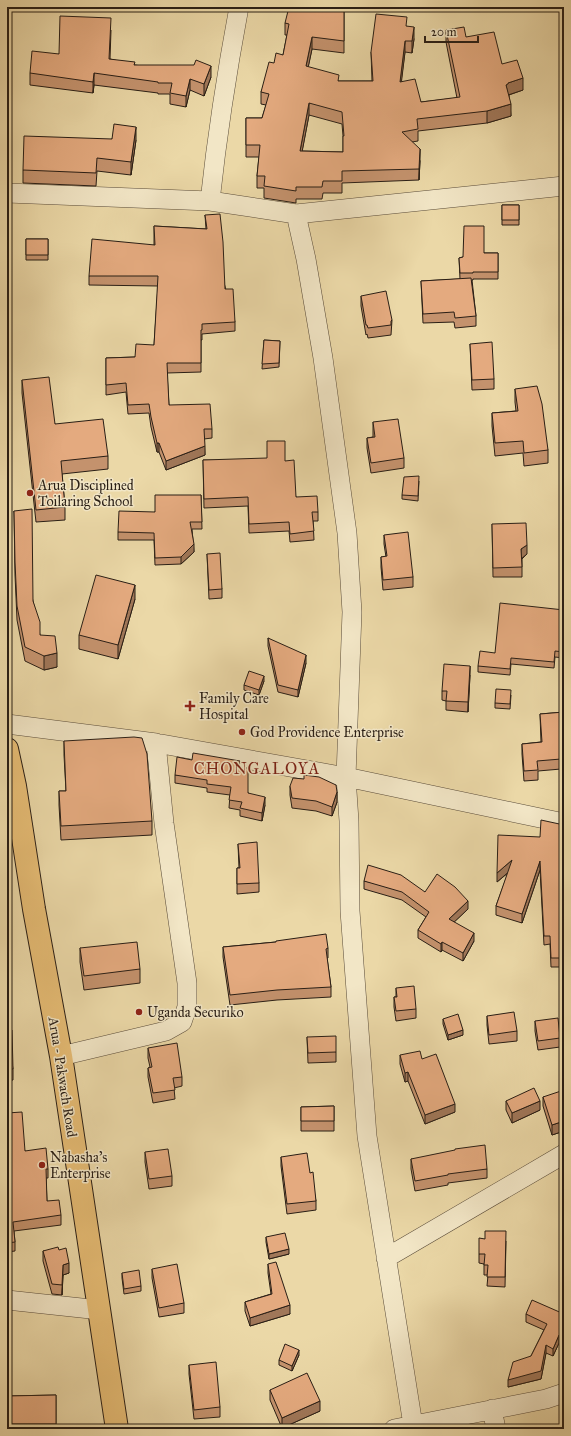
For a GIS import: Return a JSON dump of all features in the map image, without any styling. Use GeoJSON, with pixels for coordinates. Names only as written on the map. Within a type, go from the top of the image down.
{"type":"FeatureCollection","features":[{"type":"Feature","properties":{"kind":"main road","name":"Arua - Pakwach Road"},"geometry":{"type":"LineString","coordinates":[[7,749],[15,786],[34,909],[61,1056],[117,1429]]}},
{"type":"Feature","properties":{"kind":"street"},"geometry":{"type":"LineString","coordinates":[[210,201],[228,66],[239,7]]}},
{"type":"Feature","properties":{"kind":"street"},"geometry":{"type":"LineString","coordinates":[[7,194],[210,201],[296,214],[564,186]]}},
{"type":"Feature","properties":{"kind":"street"},"geometry":{"type":"LineString","coordinates":[[296,214],[306,259],[323,358],[347,533],[352,612],[346,777],[349,821],[350,911],[367,1136],[413,1425]]}},
{"type":"Feature","properties":{"kind":"street"},"geometry":{"type":"LineString","coordinates":[[7,724],[156,744],[346,777],[564,822]]}},
{"type":"Feature","properties":{"kind":"street"},"geometry":{"type":"LineString","coordinates":[[61,1056],[166,1031],[182,1022],[187,1007],[187,983],[164,823],[156,744]]}},
{"type":"Feature","properties":{"kind":"street"},"geometry":{"type":"LineString","coordinates":[[386,1258],[564,1154]]}},
{"type":"Feature","properties":{"kind":"street"},"geometry":{"type":"LineString","coordinates":[[7,1300],[100,1310]]}},
{"type":"Feature","properties":{"kind":"street"},"geometry":{"type":"LineString","coordinates":[[394,1429],[546,1399],[564,1393]]}},
{"type":"Feature","properties":{"kind":"street"},"geometry":{"type":"LineString","coordinates":[[492,1409],[496,1429]]}},
{"type":"Feature","properties":{"kind":"building"},"geometry":{"type":"Polygon","coordinates":[[[289,7],[344,7],[344,41],[312,37],[306,66],[339,75],[338,81],[373,81],[371,52],[376,14],[407,17],[406,26],[414,27],[412,41],[405,41],[400,82],[415,79],[421,102],[460,97],[446,30],[464,27],[466,37],[494,32],[502,64],[517,60],[523,78],[506,85],[511,104],[487,111],[417,119],[418,129],[402,132],[420,149],[419,169],[342,171],[342,181],[323,181],[322,187],[296,187],[296,191],[264,186],[265,176],[257,176],[260,145],[246,145],[246,118],[262,118],[269,94],[261,92],[269,62],[274,63],[276,53],[283,55],[289,24],[285,23],[289,7]],[[309,103],[300,151],[343,152],[344,136],[342,112],[309,103]]]}},
{"type":"Feature","properties":{"kind":"building"},"geometry":{"type":"Polygon","coordinates":[[[60,16],[111,18],[109,59],[135,62],[134,65],[194,65],[196,60],[211,66],[204,84],[190,79],[186,96],[170,93],[172,83],[158,83],[94,73],[93,82],[30,73],[32,51],[59,54],[60,16]]]}},
{"type":"Feature","properties":{"kind":"building"},"geometry":{"type":"Polygon","coordinates":[[[114,124],[136,127],[131,162],[97,158],[96,173],[23,170],[24,136],[112,139],[114,124]]]}},
{"type":"Feature","properties":{"kind":"building"},"geometry":{"type":"Polygon","coordinates":[[[502,205],[519,205],[519,220],[502,220],[502,205]]]}},
{"type":"Feature","properties":{"kind":"building"},"geometry":{"type":"Polygon","coordinates":[[[220,214],[225,289],[233,289],[235,322],[202,324],[201,363],[167,363],[169,405],[210,404],[212,429],[204,429],[205,446],[166,461],[159,443],[157,443],[149,404],[128,405],[126,383],[106,385],[106,358],[135,357],[136,344],[154,345],[158,276],[89,276],[92,239],[155,245],[154,226],[207,229],[205,215],[220,214]]]}},
{"type":"Feature","properties":{"kind":"building"},"geometry":{"type":"Polygon","coordinates":[[[464,226],[484,226],[484,253],[498,253],[498,272],[460,273],[459,258],[463,257],[464,226]]]}},
{"type":"Feature","properties":{"kind":"building"},"geometry":{"type":"Polygon","coordinates":[[[26,239],[48,239],[48,255],[26,255],[26,239]]]}},
{"type":"Feature","properties":{"kind":"building"},"geometry":{"type":"Polygon","coordinates":[[[471,278],[476,316],[455,318],[454,312],[423,314],[421,281],[471,278]]]}},
{"type":"Feature","properties":{"kind":"building"},"geometry":{"type":"Polygon","coordinates":[[[386,291],[392,320],[391,325],[368,328],[366,325],[361,296],[386,291]]]}},
{"type":"Feature","properties":{"kind":"building"},"geometry":{"type":"Polygon","coordinates":[[[264,340],[280,341],[279,363],[262,364],[264,340]]]}},
{"type":"Feature","properties":{"kind":"building"},"geometry":{"type":"Polygon","coordinates":[[[492,342],[494,379],[472,380],[470,344],[492,342]]]}},
{"type":"Feature","properties":{"kind":"building"},"geometry":{"type":"Polygon","coordinates":[[[49,377],[55,424],[103,419],[108,456],[61,461],[65,507],[36,510],[22,380],[49,377]]]}},
{"type":"Feature","properties":{"kind":"building"},"geometry":{"type":"Polygon","coordinates":[[[537,386],[542,404],[548,450],[524,453],[523,441],[495,443],[492,413],[518,411],[515,389],[537,386]]]}},
{"type":"Feature","properties":{"kind":"building"},"geometry":{"type":"Polygon","coordinates":[[[398,419],[404,458],[371,463],[367,438],[375,437],[373,422],[398,419]]]}},
{"type":"Feature","properties":{"kind":"building"},"geometry":{"type":"Polygon","coordinates":[[[267,441],[285,441],[285,461],[294,460],[296,497],[317,496],[318,512],[312,512],[314,531],[290,534],[289,522],[249,524],[248,497],[204,499],[203,460],[267,458],[267,441]]]}},
{"type":"Feature","properties":{"kind":"building"},"geometry":{"type":"Polygon","coordinates":[[[419,476],[418,496],[402,495],[404,477],[419,476]]]}},
{"type":"Feature","properties":{"kind":"building"},"geometry":{"type":"Polygon","coordinates":[[[155,495],[201,495],[202,522],[190,522],[194,544],[181,557],[155,558],[154,533],[118,532],[119,511],[155,512],[155,495]]]}},
{"type":"Feature","properties":{"kind":"building"},"geometry":{"type":"Polygon","coordinates":[[[32,509],[33,601],[40,622],[40,635],[55,636],[57,653],[44,656],[25,647],[17,606],[14,511],[32,509]]]}},
{"type":"Feature","properties":{"kind":"building"},"geometry":{"type":"Polygon","coordinates":[[[526,523],[527,545],[521,549],[522,567],[493,568],[492,524],[526,523]]]}},
{"type":"Feature","properties":{"kind":"building"},"geometry":{"type":"Polygon","coordinates":[[[408,532],[413,577],[383,580],[381,557],[387,556],[384,535],[408,532]]]}},
{"type":"Feature","properties":{"kind":"building"},"geometry":{"type":"Polygon","coordinates":[[[220,553],[222,589],[209,590],[207,554],[220,553]]]}},
{"type":"Feature","properties":{"kind":"building"},"geometry":{"type":"Polygon","coordinates":[[[96,575],[135,585],[118,645],[79,635],[96,575]]]}},
{"type":"Feature","properties":{"kind":"building"},"geometry":{"type":"Polygon","coordinates":[[[500,603],[564,610],[564,652],[555,651],[554,662],[511,658],[510,669],[478,666],[480,651],[495,653],[500,603]]]}},
{"type":"Feature","properties":{"kind":"building"},"geometry":{"type":"Polygon","coordinates":[[[268,638],[306,655],[298,690],[278,685],[268,638]]]}},
{"type":"Feature","properties":{"kind":"building"},"geometry":{"type":"Polygon","coordinates":[[[444,664],[470,666],[468,702],[446,701],[447,691],[442,691],[444,664]]]}},
{"type":"Feature","properties":{"kind":"building"},"geometry":{"type":"Polygon","coordinates":[[[249,671],[264,676],[259,690],[244,685],[249,671]]]}},
{"type":"Feature","properties":{"kind":"building"},"geometry":{"type":"Polygon","coordinates":[[[496,689],[511,690],[510,704],[495,703],[496,689]]]}},
{"type":"Feature","properties":{"kind":"building"},"geometry":{"type":"Polygon","coordinates":[[[564,712],[564,740],[560,741],[561,759],[537,761],[538,770],[524,771],[522,744],[542,742],[540,714],[564,712]]]}},
{"type":"Feature","properties":{"kind":"building"},"geometry":{"type":"Polygon","coordinates":[[[134,737],[142,738],[147,754],[152,821],[61,826],[59,791],[66,791],[64,741],[134,737]]]}},
{"type":"Feature","properties":{"kind":"building"},"geometry":{"type":"Polygon","coordinates":[[[193,753],[240,761],[239,768],[248,768],[248,793],[265,797],[262,813],[240,808],[242,802],[229,800],[231,787],[207,784],[207,780],[175,775],[177,757],[192,760],[193,753]]]}},
{"type":"Feature","properties":{"kind":"building"},"geometry":{"type":"Polygon","coordinates":[[[304,775],[319,777],[336,785],[337,792],[332,807],[316,801],[292,798],[290,786],[293,778],[304,779],[304,775]]]}},
{"type":"Feature","properties":{"kind":"building"},"geometry":{"type":"Polygon","coordinates":[[[541,820],[564,825],[564,958],[551,958],[550,936],[544,936],[540,861],[522,914],[496,906],[512,860],[497,873],[498,835],[540,837],[541,820]]]}},
{"type":"Feature","properties":{"kind":"building"},"geometry":{"type":"Polygon","coordinates":[[[257,842],[259,883],[237,884],[237,868],[240,868],[238,844],[257,842]]]}},
{"type":"Feature","properties":{"kind":"building"},"geometry":{"type":"Polygon","coordinates":[[[368,865],[401,875],[425,892],[437,874],[455,887],[468,901],[449,919],[474,933],[463,953],[442,942],[441,944],[418,930],[429,912],[402,892],[364,881],[368,865]]]}},
{"type":"Feature","properties":{"kind":"building"},"geometry":{"type":"Polygon","coordinates":[[[326,934],[328,948],[326,949],[331,987],[277,990],[230,995],[223,947],[276,942],[326,934]]]}},
{"type":"Feature","properties":{"kind":"building"},"geometry":{"type":"Polygon","coordinates":[[[137,942],[140,969],[84,976],[80,948],[137,942]]]}},
{"type":"Feature","properties":{"kind":"building"},"geometry":{"type":"Polygon","coordinates":[[[414,986],[416,1009],[396,1011],[394,997],[397,997],[396,988],[414,986]]]}},
{"type":"Feature","properties":{"kind":"building"},"geometry":{"type":"Polygon","coordinates":[[[514,1012],[517,1031],[489,1035],[487,1016],[514,1012]]]}},
{"type":"Feature","properties":{"kind":"building"},"geometry":{"type":"Polygon","coordinates":[[[458,1014],[463,1030],[448,1035],[443,1019],[458,1014]]]}},
{"type":"Feature","properties":{"kind":"building"},"geometry":{"type":"Polygon","coordinates":[[[558,1018],[560,1038],[538,1041],[535,1021],[558,1018]]]}},
{"type":"Feature","properties":{"kind":"building"},"geometry":{"type":"Polygon","coordinates":[[[7,1030],[12,1030],[13,1069],[7,1069],[7,1030]]]}},
{"type":"Feature","properties":{"kind":"building"},"geometry":{"type":"Polygon","coordinates":[[[336,1036],[336,1052],[308,1053],[307,1037],[336,1036]]]}},
{"type":"Feature","properties":{"kind":"building"},"geometry":{"type":"Polygon","coordinates":[[[177,1043],[182,1077],[173,1078],[175,1090],[153,1093],[148,1068],[152,1067],[148,1048],[177,1043]]]}},
{"type":"Feature","properties":{"kind":"building"},"geometry":{"type":"Polygon","coordinates":[[[420,1051],[422,1059],[436,1054],[455,1104],[425,1115],[408,1072],[405,1073],[400,1055],[420,1051]]]}},
{"type":"Feature","properties":{"kind":"building"},"geometry":{"type":"Polygon","coordinates":[[[534,1088],[540,1101],[512,1113],[506,1101],[534,1088]]]}},
{"type":"Feature","properties":{"kind":"building"},"geometry":{"type":"Polygon","coordinates":[[[561,1091],[564,1100],[564,1121],[552,1125],[543,1097],[561,1091]]]}},
{"type":"Feature","properties":{"kind":"building"},"geometry":{"type":"Polygon","coordinates":[[[334,1106],[334,1121],[301,1121],[301,1107],[334,1106]]]}},
{"type":"Feature","properties":{"kind":"building"},"geometry":{"type":"Polygon","coordinates":[[[22,1112],[25,1151],[46,1148],[48,1169],[46,1169],[47,1201],[59,1200],[61,1215],[13,1222],[15,1242],[7,1243],[7,1219],[9,1219],[7,1201],[7,1113],[22,1112]]]}},
{"type":"Feature","properties":{"kind":"building"},"geometry":{"type":"Polygon","coordinates":[[[485,1145],[487,1169],[448,1174],[415,1181],[411,1159],[455,1149],[485,1145]]]}},
{"type":"Feature","properties":{"kind":"building"},"geometry":{"type":"Polygon","coordinates":[[[168,1149],[172,1176],[149,1179],[145,1152],[168,1149]]]}},
{"type":"Feature","properties":{"kind":"building"},"geometry":{"type":"Polygon","coordinates":[[[307,1153],[310,1173],[313,1172],[316,1201],[287,1204],[281,1157],[307,1153]]]}},
{"type":"Feature","properties":{"kind":"building"},"geometry":{"type":"Polygon","coordinates":[[[485,1231],[506,1231],[505,1277],[487,1277],[488,1265],[484,1265],[485,1254],[479,1254],[479,1238],[485,1239],[485,1231]]]}},
{"type":"Feature","properties":{"kind":"building"},"geometry":{"type":"Polygon","coordinates":[[[285,1233],[289,1249],[269,1254],[266,1237],[285,1233]]]}},
{"type":"Feature","properties":{"kind":"building"},"geometry":{"type":"Polygon","coordinates":[[[58,1247],[59,1250],[66,1248],[69,1263],[63,1265],[62,1285],[52,1284],[43,1251],[58,1247]]]}},
{"type":"Feature","properties":{"kind":"building"},"geometry":{"type":"Polygon","coordinates":[[[276,1262],[290,1305],[250,1318],[245,1302],[272,1294],[268,1264],[276,1262]]]}},
{"type":"Feature","properties":{"kind":"building"},"geometry":{"type":"Polygon","coordinates":[[[177,1264],[184,1303],[159,1308],[152,1269],[177,1264]]]}},
{"type":"Feature","properties":{"kind":"building"},"geometry":{"type":"Polygon","coordinates":[[[139,1270],[141,1286],[124,1289],[122,1273],[139,1270]]]}},
{"type":"Feature","properties":{"kind":"building"},"geometry":{"type":"Polygon","coordinates":[[[532,1300],[564,1314],[564,1338],[559,1335],[553,1349],[546,1345],[541,1371],[508,1380],[513,1362],[531,1356],[547,1324],[526,1314],[532,1300]]]}},
{"type":"Feature","properties":{"kind":"building"},"geometry":{"type":"Polygon","coordinates":[[[285,1344],[299,1350],[292,1366],[279,1360],[285,1344]]]}},
{"type":"Feature","properties":{"kind":"building"},"geometry":{"type":"Polygon","coordinates":[[[216,1362],[220,1407],[194,1410],[189,1365],[216,1362]]]}},
{"type":"Feature","properties":{"kind":"building"},"geometry":{"type":"Polygon","coordinates":[[[307,1373],[320,1401],[282,1418],[270,1390],[307,1373]]]}},
{"type":"Feature","properties":{"kind":"building"},"geometry":{"type":"Polygon","coordinates":[[[56,1395],[56,1424],[7,1424],[7,1396],[56,1395]]]}},
{"type":"Feature","properties":{"kind":"place","name":"Arua Disciplined Toilaring School"},"geometry":{"type":"Point","coordinates":[30,493]}},
{"type":"Feature","properties":{"kind":"place","name":"Family Care Hospital"},"geometry":{"type":"Point","coordinates":[190,706]}},
{"type":"Feature","properties":{"kind":"place","name":"God Providence Enterprise"},"geometry":{"type":"Point","coordinates":[242,732]}},
{"type":"Feature","properties":{"kind":"place","name":"Uganda Securiko"},"geometry":{"type":"Point","coordinates":[139,1012]}},
{"type":"Feature","properties":{"kind":"place","name":"Nabasha's Enterprise"},"geometry":{"type":"Point","coordinates":[42,1165]}},
{"type":"Feature","properties":{"kind":"district","name":"CHONGALOYA"},"geometry":{"type":"Point","coordinates":[257,768]}}]}
